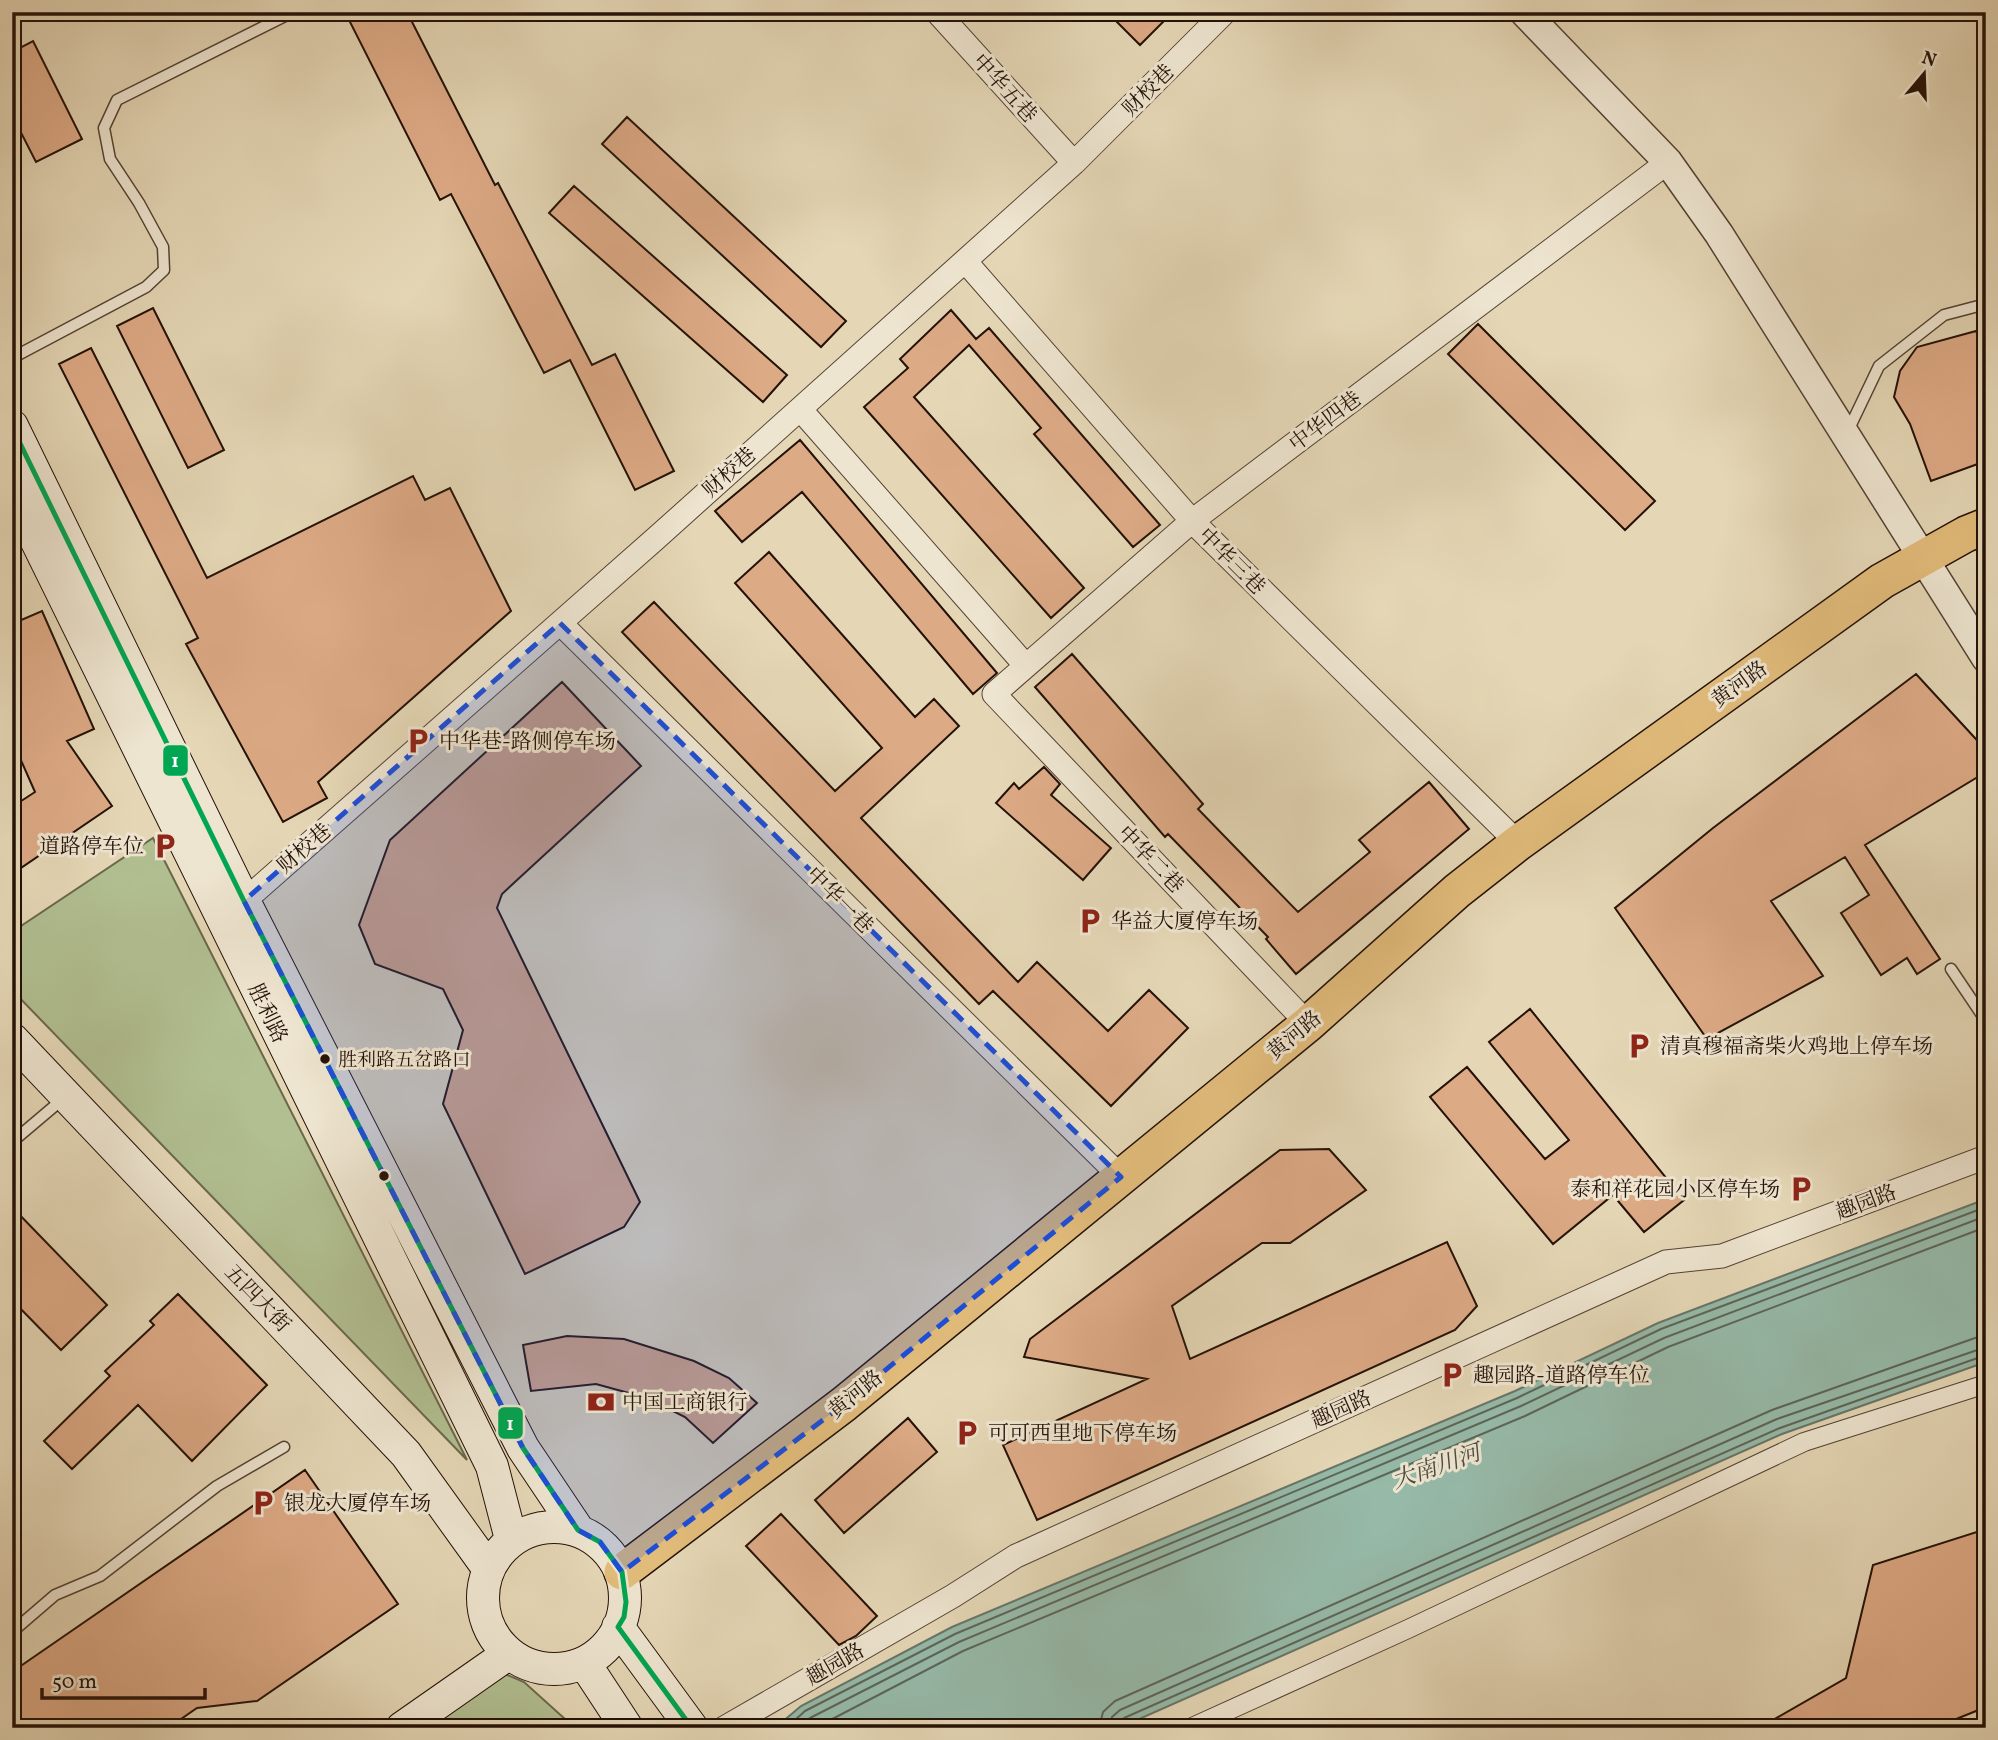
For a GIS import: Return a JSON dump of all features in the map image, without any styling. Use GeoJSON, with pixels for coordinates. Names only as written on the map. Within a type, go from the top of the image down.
{"type":"FeatureCollection","features":[{"type":"Feature","properties":{"kind":"main road","name":"胜利路"},"geometry":{"type":"LineString","coordinates":[[12,426],[233,911],[492,1466],[511,1539]]}},
{"type":"Feature","properties":{"kind":"main road","name":"胜利路"},"geometry":{"type":"LineString","coordinates":[[12,491],[233,911],[523,1448],[578,1530]]}},
{"type":"Feature","properties":{"kind":"main road","name":"黄河路"},"geometry":{"type":"LineString","coordinates":[[622,1572],[844,1404],[1308,1024],[1457,891],[1518,843],[1882,582],[1966,534],[1986,526]]}},
{"type":"Feature","properties":{"kind":"main road","name":"五四大街"},"geometry":{"type":"LineString","coordinates":[[12,1040],[406,1454],[488,1568]]}},
{"type":"Feature","properties":{"kind":"main road"},"geometry":{"type":"LineString","coordinates":[[541,1527],[578,1530],[600,1542],[622,1572],[626,1602],[624,1617],[614,1640],[585,1664],[565,1670],[539,1669],[508,1654],[487,1626],[482,1602],[488,1568],[511,1539],[541,1527]]}},
{"type":"Feature","properties":{"kind":"main road"},"geometry":{"type":"LineString","coordinates":[[618,1627],[692,1728]]}},
{"type":"Feature","properties":{"kind":"main road"},"geometry":{"type":"LineString","coordinates":[[402,1728],[508,1654]]}},
{"type":"Feature","properties":{"kind":"main road"},"geometry":{"type":"LineString","coordinates":[[585,1664],[627,1728]]}},
{"type":"Feature","properties":{"kind":"street","name":"中华五巷"},"geometry":{"type":"LineString","coordinates":[[937,12],[1074,163]]}},
{"type":"Feature","properties":{"kind":"street","name":"财校巷"},"geometry":{"type":"LineString","coordinates":[[233,911],[560,623],[1074,163],[1225,12]]}},
{"type":"Feature","properties":{"kind":"street"},"geometry":{"type":"LineString","coordinates":[[1524,12],[1668,162],[1719,234],[1986,659]]}},
{"type":"Feature","properties":{"kind":"street","name":"中华四巷"},"geometry":{"type":"LineString","coordinates":[[994,694],[1192,521],[1668,162]]}},
{"type":"Feature","properties":{"kind":"street","name":"中华三巷"},"geometry":{"type":"LineString","coordinates":[[965,261],[1192,521],[1518,843]]}},
{"type":"Feature","properties":{"kind":"street"},"geometry":{"type":"LineString","coordinates":[[800,409],[1026,666]]}},
{"type":"Feature","properties":{"kind":"street","name":"中华一巷"},"geometry":{"type":"LineString","coordinates":[[560,623],[1121,1177]]}},
{"type":"Feature","properties":{"kind":"street","name":"中华二巷"},"geometry":{"type":"LineString","coordinates":[[994,694],[1308,1024]]}},
{"type":"Feature","properties":{"kind":"street","name":"趣园路"},"geometry":{"type":"LineString","coordinates":[[724,1728],[953,1596],[1016,1556],[1666,1262],[1722,1256],[1986,1157]]}},
{"type":"Feature","properties":{"kind":"street"},"geometry":{"type":"LineString","coordinates":[[1190,1728],[1408,1629],[1804,1442],[1986,1384]]}},
{"type":"Feature","properties":{"kind":"lane"},"geometry":{"type":"LineString","coordinates":[[12,358],[146,287],[164,270],[163,247],[139,203],[110,159],[104,128],[117,100],[293,12]]}},
{"type":"Feature","properties":{"kind":"lane"},"geometry":{"type":"LineString","coordinates":[[1846,436],[1879,366],[1944,315],[1986,304]]}},
{"type":"Feature","properties":{"kind":"lane"},"geometry":{"type":"LineString","coordinates":[[1951,969],[1986,1021]]}},
{"type":"Feature","properties":{"kind":"lane"},"geometry":{"type":"LineString","coordinates":[[12,1142],[66,1097]]}},
{"type":"Feature","properties":{"kind":"lane"},"geometry":{"type":"LineString","coordinates":[[12,1632],[55,1595],[100,1576],[217,1486],[284,1447]]}},
{"type":"Feature","properties":{"kind":"highlighted area"},"geometry":{"type":"Polygon","coordinates":[[[560,623],[1121,1177],[844,1404],[622,1572],[600,1542],[578,1530],[523,1448],[244,901],[560,623]]]}},
{"type":"Feature","properties":{"kind":"shaded area"},"geometry":{"type":"Polygon","coordinates":[[[153,838],[467,1460],[12,990],[12,932],[153,838]]]}},
{"type":"Feature","properties":{"kind":"shaded area"},"geometry":{"type":"Polygon","coordinates":[[[498,1671],[524,1682],[575,1728],[422,1728],[498,1671]]]}},
{"type":"Feature","properties":{"kind":"water","name":"大南川河"},"geometry":{"type":"Polygon","coordinates":[[[1986,1199],[1986,1362],[1782,1434],[1119,1728],[775,1728],[801,1706],[952,1627],[1515,1391],[1658,1323],[1986,1199]]]}},
{"type":"Feature","properties":{"kind":"building"},"geometry":{"type":"Polygon","coordinates":[[[368,12],[407,12],[495,185],[498,183],[592,365],[615,354],[674,471],[635,490],[570,360],[544,373],[451,194],[440,200],[350,22],[368,12]]]}},
{"type":"Feature","properties":{"kind":"building"},"geometry":{"type":"Polygon","coordinates":[[[1107,12],[1156,12],[1164,21],[1140,45],[1107,12]]]}},
{"type":"Feature","properties":{"kind":"building"},"geometry":{"type":"Polygon","coordinates":[[[33,41],[82,139],[36,162],[12,115],[12,52],[33,41]]]}},
{"type":"Feature","properties":{"kind":"building"},"geometry":{"type":"Polygon","coordinates":[[[627,117],[846,321],[821,347],[602,144],[627,117]]]}},
{"type":"Feature","properties":{"kind":"building"},"geometry":{"type":"Polygon","coordinates":[[[574,186],[787,375],[763,402],[549,213],[574,186]]]}},
{"type":"Feature","properties":{"kind":"building"},"geometry":{"type":"Polygon","coordinates":[[[153,308],[224,450],[188,468],[117,326],[153,308]]]}},
{"type":"Feature","properties":{"kind":"building"},"geometry":{"type":"Polygon","coordinates":[[[951,310],[976,339],[989,328],[1160,525],[1133,547],[1034,434],[1041,428],[969,345],[914,397],[1084,588],[1051,618],[864,407],[908,368],[900,359],[951,310]]]}},
{"type":"Feature","properties":{"kind":"building"},"geometry":{"type":"Polygon","coordinates":[[[1478,324],[1655,501],[1625,530],[1448,354],[1478,324]]]}},
{"type":"Feature","properties":{"kind":"building"},"geometry":{"type":"Polygon","coordinates":[[[1976,331],[1986,353],[1986,461],[1931,481],[1910,424],[1894,397],[1900,371],[1917,347],[1976,331]]]}},
{"type":"Feature","properties":{"kind":"building"},"geometry":{"type":"Polygon","coordinates":[[[91,348],[207,578],[413,476],[425,500],[450,488],[511,611],[318,782],[327,798],[283,822],[186,644],[198,638],[59,364],[91,348]]]}},
{"type":"Feature","properties":{"kind":"building"},"geometry":{"type":"Polygon","coordinates":[[[800,440],[997,673],[973,694],[802,492],[742,542],[715,511],[800,440]]]}},
{"type":"Feature","properties":{"kind":"building"},"geometry":{"type":"Polygon","coordinates":[[[769,552],[915,717],[934,699],[959,726],[861,818],[1018,982],[1037,962],[1108,1031],[1149,990],[1188,1028],[1111,1106],[993,991],[979,1004],[622,632],[654,602],[835,791],[882,748],[735,583],[769,552]]]}},
{"type":"Feature","properties":{"kind":"building"},"geometry":{"type":"Polygon","coordinates":[[[42,611],[94,729],[67,741],[112,806],[12,874],[12,807],[35,792],[12,740],[12,624],[42,611]]]}},
{"type":"Feature","properties":{"kind":"building"},"geometry":{"type":"Polygon","coordinates":[[[1072,654],[1203,804],[1198,809],[1298,912],[1370,852],[1359,840],[1429,782],[1469,829],[1296,974],[1266,939],[1268,937],[1168,834],[1165,837],[1035,687],[1072,654]]]}},
{"type":"Feature","properties":{"kind":"building"},"geometry":{"type":"Polygon","coordinates":[[[1916,674],[1986,750],[1986,772],[1865,845],[1940,959],[1917,974],[1907,958],[1881,975],[1841,913],[1869,895],[1845,857],[1771,901],[1823,976],[1707,1039],[1615,908],[1713,828],[1916,674]]]}},
{"type":"Feature","properties":{"kind":"building"},"geometry":{"type":"Polygon","coordinates":[[[562,682],[641,766],[502,894],[497,908],[640,1202],[624,1227],[525,1274],[443,1104],[463,1030],[443,989],[375,964],[359,925],[390,840],[562,682]]]}},
{"type":"Feature","properties":{"kind":"building"},"geometry":{"type":"Polygon","coordinates":[[[1044,767],[1060,784],[1051,795],[1111,848],[1083,880],[996,803],[1014,783],[1019,789],[1044,767]]]}},
{"type":"Feature","properties":{"kind":"building"},"geometry":{"type":"Polygon","coordinates":[[[1530,1009],[1684,1200],[1644,1232],[1613,1195],[1553,1244],[1430,1097],[1467,1067],[1545,1159],[1569,1140],[1489,1042],[1530,1009]]]}},
{"type":"Feature","properties":{"kind":"building"},"geometry":{"type":"Polygon","coordinates":[[[1329,1149],[1366,1190],[1290,1243],[1262,1243],[1172,1306],[1190,1359],[1447,1242],[1477,1306],[1455,1330],[1037,1520],[1003,1445],[1147,1379],[1024,1357],[1030,1339],[1280,1150],[1329,1149]]]}},
{"type":"Feature","properties":{"kind":"building"},"geometry":{"type":"Polygon","coordinates":[[[12,1207],[107,1305],[61,1350],[12,1300],[12,1207]]]}},
{"type":"Feature","properties":{"kind":"building"},"geometry":{"type":"Polygon","coordinates":[[[178,1294],[267,1385],[192,1461],[138,1405],[72,1469],[44,1441],[110,1376],[105,1371],[154,1325],[150,1321],[178,1294]]]}},
{"type":"Feature","properties":{"kind":"building"},"geometry":{"type":"Polygon","coordinates":[[[567,1336],[624,1339],[694,1361],[729,1378],[757,1403],[713,1443],[685,1417],[647,1398],[596,1384],[531,1391],[523,1345],[567,1336]]]}},
{"type":"Feature","properties":{"kind":"building"},"geometry":{"type":"Polygon","coordinates":[[[908,1418],[937,1452],[844,1533],[815,1500],[908,1418]]]}},
{"type":"Feature","properties":{"kind":"building"},"geometry":{"type":"Polygon","coordinates":[[[305,1470],[398,1604],[257,1701],[197,1708],[168,1728],[12,1728],[12,1672],[305,1470]]]}},
{"type":"Feature","properties":{"kind":"building"},"geometry":{"type":"Polygon","coordinates":[[[781,1514],[877,1616],[856,1636],[839,1645],[746,1546],[781,1514]]]}},
{"type":"Feature","properties":{"kind":"building"},"geometry":{"type":"Polygon","coordinates":[[[1986,1529],[1986,1707],[1934,1728],[1759,1728],[1846,1678],[1873,1565],[1986,1529]]]}},
{"type":"Feature","properties":{"kind":"transit line","name":"1"},"geometry":{"type":"LineString","coordinates":[[12,427],[244,901],[523,1448],[578,1530],[600,1542],[622,1572],[626,1602],[624,1617],[618,1627],[692,1728]]}},
{"type":"Feature","properties":{"kind":"place","name":"中华巷-路侧停车场"},"geometry":{"type":"Point","coordinates":[418,741]}},
{"type":"Feature","properties":{"kind":"place","name":"道路停车位"},"geometry":{"type":"Point","coordinates":[165,846]}},
{"type":"Feature","properties":{"kind":"place","name":"华益大厦停车场"},"geometry":{"type":"Point","coordinates":[1090,921]}},
{"type":"Feature","properties":{"kind":"place","name":"清真穆福斋柴火鸡地上停车场"},"geometry":{"type":"Point","coordinates":[1639,1046]}},
{"type":"Feature","properties":{"kind":"place","name":"胜利路五岔路口"},"geometry":{"type":"Point","coordinates":[325,1059]}},
{"type":"Feature","properties":{"kind":"place","name":"泰和祥花园小区停车场"},"geometry":{"type":"Point","coordinates":[1801,1189]}},
{"type":"Feature","properties":{"kind":"place","name":"趣园路-道路停车位"},"geometry":{"type":"Point","coordinates":[1452,1375]}},
{"type":"Feature","properties":{"kind":"place","name":"中国工商银行"},"geometry":{"type":"Point","coordinates":[601,1402]}},
{"type":"Feature","properties":{"kind":"place","name":"可可西里地下停车场"},"geometry":{"type":"Point","coordinates":[967,1433]}},
{"type":"Feature","properties":{"kind":"place","name":"银龙大厦停车场"},"geometry":{"type":"Point","coordinates":[263,1503]}}]}
